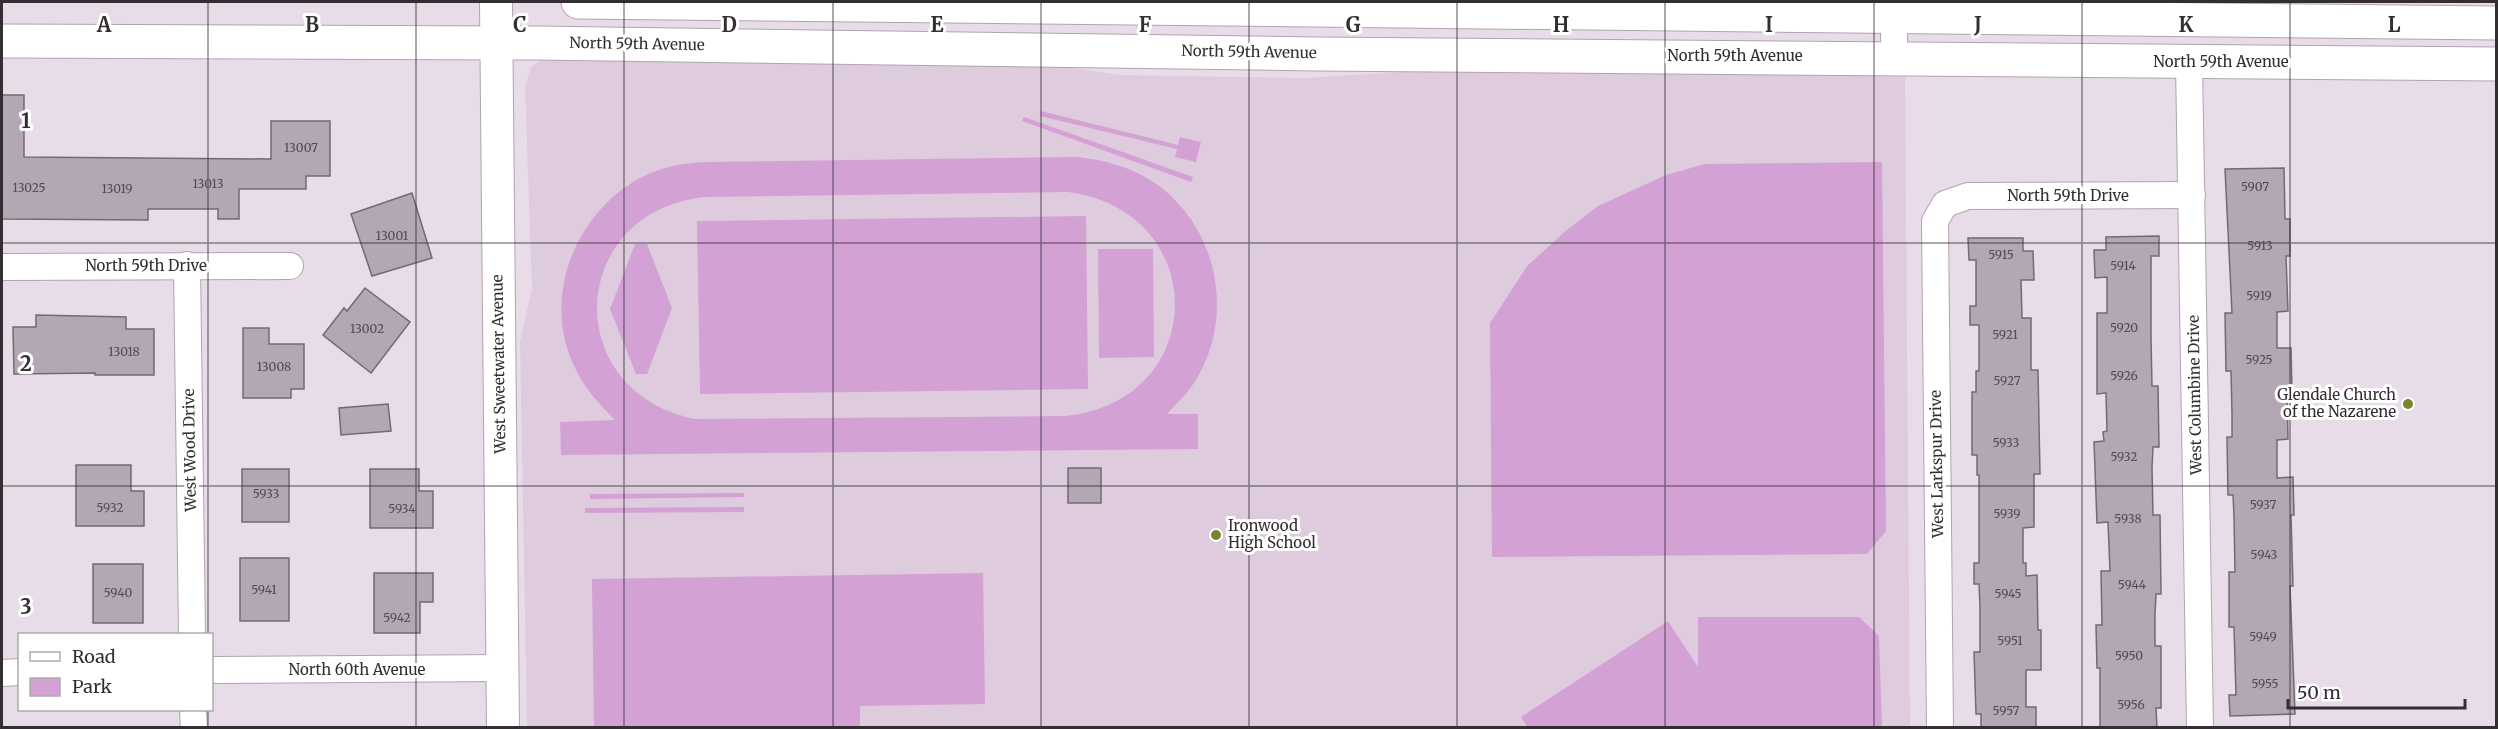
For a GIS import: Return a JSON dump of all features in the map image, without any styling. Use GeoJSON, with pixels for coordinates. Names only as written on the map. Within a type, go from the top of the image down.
{"type":"FeatureCollection","features":[{"type":"Feature","properties":{"kind":"main road"},"geometry":{"type":"LineString","coordinates":[[578,2],[1315,10],[1894,9],[2496,23]]}},
{"type":"Feature","properties":{"kind":"main road"},"geometry":{"type":"LineString","coordinates":[[1242,52],[1254,39],[1272,26],[1315,10]]}},
{"type":"Feature","properties":{"kind":"main road","name":"North 59th Avenue"},"geometry":{"type":"LineString","coordinates":[[2,41],[495,43],[2189,63],[2496,64]]}},
{"type":"Feature","properties":{"kind":"street","name":"West Sweetwater Avenue"},"geometry":{"type":"LineString","coordinates":[[496,2],[502,728]]}},
{"type":"Feature","properties":{"kind":"street"},"geometry":{"type":"LineString","coordinates":[[1894,9],[1894,58]]}},
{"type":"Feature","properties":{"kind":"street","name":"West Columbine Drive"},"geometry":{"type":"LineString","coordinates":[[2189,63],[2200,728]]}},
{"type":"Feature","properties":{"kind":"street","name":"North 59th Drive"},"geometry":{"type":"LineString","coordinates":[[1945,204],[1968,196],[2192,195]]}},
{"type":"Feature","properties":{"kind":"street","name":"West Larkspur Drive"},"geometry":{"type":"LineString","coordinates":[[1940,728],[1935,221],[1945,204]]}},
{"type":"Feature","properties":{"kind":"street","name":"West Wood Drive"},"geometry":{"type":"LineString","coordinates":[[187,266],[192,633]]}},
{"type":"Feature","properties":{"kind":"street","name":"North 59th Drive"},"geometry":{"type":"LineString","coordinates":[[2,267],[290,267]]}},
{"type":"Feature","properties":{"kind":"street","name":"North 60th Avenue"},"geometry":{"type":"LineString","coordinates":[[213,670],[502,668]]}},
{"type":"Feature","properties":{"kind":"street"},"geometry":{"type":"LineString","coordinates":[[2,673],[18,672]]}},
{"type":"Feature","properties":{"kind":"street"},"geometry":{"type":"LineString","coordinates":[[194,711],[194,728]]}},
{"type":"Feature","properties":{"kind":"shaded area","name":"Ironwood High School"},"geometry":{"type":"Polygon","coordinates":[[[544,58],[1035,62],[1120,75],[1306,78],[1477,67],[1905,77],[1910,727],[527,727],[520,342],[532,288],[525,86],[531,67],[544,58]]]}},
{"type":"Feature","properties":{"kind":"green space"},"geometry":{"type":"Polygon","coordinates":[[[1041,111],[1178,145],[1180,137],[1201,142],[1196,162],[1175,157],[1177,149],[1040,116],[1041,111]]]}},
{"type":"Feature","properties":{"kind":"green space"},"geometry":{"type":"Polygon","coordinates":[[[1024,117],[1193,177],[1191,182],[1022,121],[1024,117]]]}},
{"type":"Feature","properties":{"kind":"green space"},"geometry":{"type":"Polygon","coordinates":[[[1077,157],[1118,165],[1146,177],[1177,202],[1194,224],[1207,249],[1214,276],[1217,303],[1215,331],[1207,358],[1194,383],[1167,414],[1198,414],[1198,449],[561,455],[560,422],[615,420],[584,384],[566,343],[562,316],[563,288],[570,261],[581,236],[597,213],[617,194],[640,178],[672,166],[706,162],[1077,157]],[[1068,192],[705,197],[660,209],[626,234],[606,266],[597,303],[602,340],[620,374],[650,402],[695,419],[1065,416],[1113,403],[1147,378],[1168,344],[1175,306],[1169,268],[1149,233],[1115,207],[1068,192]]]}},
{"type":"Feature","properties":{"kind":"green space"},"geometry":{"type":"Polygon","coordinates":[[[1882,162],[1886,531],[1867,554],[1492,557],[1490,323],[1528,265],[1598,206],[1666,175],[1705,164],[1882,162]]]}},
{"type":"Feature","properties":{"kind":"green space"},"geometry":{"type":"Polygon","coordinates":[[[1086,216],[1088,389],[700,394],[697,221],[1086,216]]]}},
{"type":"Feature","properties":{"kind":"green space"},"geometry":{"type":"Polygon","coordinates":[[[635,244],[647,244],[672,308],[647,374],[636,374],[610,309],[635,244]]]}},
{"type":"Feature","properties":{"kind":"green space"},"geometry":{"type":"Polygon","coordinates":[[[1098,249],[1153,249],[1154,357],[1099,358],[1098,249]]]}},
{"type":"Feature","properties":{"kind":"green space"},"geometry":{"type":"Polygon","coordinates":[[[744,493],[744,497],[590,499],[590,494],[744,493]]]}},
{"type":"Feature","properties":{"kind":"green space"},"geometry":{"type":"Polygon","coordinates":[[[744,507],[744,512],[585,513],[585,508],[744,507]]]}},
{"type":"Feature","properties":{"kind":"green space"},"geometry":{"type":"Polygon","coordinates":[[[983,573],[985,704],[860,706],[860,727],[594,727],[592,579],[983,573]]]}},
{"type":"Feature","properties":{"kind":"green space"},"geometry":{"type":"Polygon","coordinates":[[[1698,617],[1859,617],[1879,636],[1882,727],[1528,728],[1521,717],[1668,621],[1698,667],[1698,617]]]}},
{"type":"Feature","properties":{"kind":"building"},"geometry":{"type":"Polygon","coordinates":[[[2,95],[24,95],[24,157],[271,159],[271,121],[330,121],[330,176],[306,176],[306,189],[239,189],[239,219],[218,219],[218,209],[148,209],[148,220],[2,219],[2,95]]]}},
{"type":"Feature","properties":{"kind":"building"},"geometry":{"type":"Polygon","coordinates":[[[2284,168],[2285,219],[2290,219],[2290,256],[2286,256],[2288,311],[2277,312],[2277,348],[2291,348],[2292,391],[2287,392],[2288,439],[2277,440],[2277,478],[2293,477],[2294,515],[2291,515],[2293,586],[2290,586],[2295,714],[2230,716],[2229,695],[2236,695],[2234,627],[2229,627],[2229,572],[2235,572],[2233,495],[2228,495],[2227,437],[2232,437],[2232,414],[2231,371],[2226,371],[2225,313],[2232,313],[2225,169],[2284,168]]]}},
{"type":"Feature","properties":{"kind":"building"},"geometry":{"type":"Polygon","coordinates":[[[412,193],[432,258],[372,276],[351,214],[412,193]]]}},
{"type":"Feature","properties":{"kind":"building"},"geometry":{"type":"Polygon","coordinates":[[[2159,236],[2159,256],[2151,256],[2151,338],[2152,386],[2158,386],[2159,447],[2153,447],[2152,468],[2153,515],[2160,515],[2161,594],[2156,594],[2155,646],[2161,646],[2161,708],[2156,708],[2157,728],[2100,728],[2100,668],[2097,668],[2096,625],[2102,625],[2101,571],[2110,571],[2108,522],[2097,523],[2094,442],[2104,441],[2103,432],[2107,431],[2106,393],[2097,394],[2097,313],[2107,313],[2107,277],[2095,278],[2094,250],[2106,250],[2106,237],[2159,236]]]}},
{"type":"Feature","properties":{"kind":"building"},"geometry":{"type":"Polygon","coordinates":[[[1968,238],[2023,238],[2023,251],[2033,251],[2034,280],[2021,280],[2022,318],[2031,318],[2031,370],[2038,370],[2040,474],[2034,474],[2034,527],[2023,528],[2023,563],[2026,563],[2026,576],[2037,575],[2038,630],[2041,630],[2041,670],[2026,670],[2026,707],[2036,707],[2036,728],[1981,728],[1981,714],[1976,714],[1974,652],[1980,652],[1980,606],[1979,584],[1974,584],[1974,563],[1979,563],[1979,475],[1977,475],[1977,455],[1972,455],[1972,392],[1976,392],[1976,371],[1979,371],[1979,325],[1970,325],[1970,306],[1976,306],[1976,260],[1969,260],[1968,238]]]}},
{"type":"Feature","properties":{"kind":"building"},"geometry":{"type":"Polygon","coordinates":[[[365,288],[410,322],[371,373],[323,335],[344,308],[347,311],[365,288]]]}},
{"type":"Feature","properties":{"kind":"building"},"geometry":{"type":"Polygon","coordinates":[[[36,315],[126,317],[126,329],[154,329],[154,375],[14,374],[13,327],[36,327],[36,315]]]}},
{"type":"Feature","properties":{"kind":"building"},"geometry":{"type":"Polygon","coordinates":[[[243,328],[269,328],[269,344],[304,344],[304,389],[291,389],[291,398],[243,398],[243,328]]]}},
{"type":"Feature","properties":{"kind":"building"},"geometry":{"type":"Polygon","coordinates":[[[388,404],[391,431],[341,435],[339,408],[388,404]]]}},
{"type":"Feature","properties":{"kind":"building"},"geometry":{"type":"Polygon","coordinates":[[[76,465],[131,465],[131,491],[144,491],[144,526],[76,526],[76,465]]]}},
{"type":"Feature","properties":{"kind":"building"},"geometry":{"type":"Polygon","coordinates":[[[1068,468],[1101,468],[1101,503],[1068,503],[1068,468]]]}},
{"type":"Feature","properties":{"kind":"building"},"geometry":{"type":"Polygon","coordinates":[[[242,469],[289,469],[289,522],[242,522],[242,469]]]}},
{"type":"Feature","properties":{"kind":"building"},"geometry":{"type":"Polygon","coordinates":[[[370,469],[419,469],[419,491],[433,491],[433,528],[370,528],[370,469]]]}},
{"type":"Feature","properties":{"kind":"building"},"geometry":{"type":"Polygon","coordinates":[[[240,558],[289,558],[289,621],[240,621],[240,558]]]}},
{"type":"Feature","properties":{"kind":"building"},"geometry":{"type":"Polygon","coordinates":[[[93,564],[143,564],[143,623],[93,623],[93,564]]]}},
{"type":"Feature","properties":{"kind":"building"},"geometry":{"type":"Polygon","coordinates":[[[374,573],[433,573],[433,602],[420,602],[420,633],[374,633],[374,573]]]}},
{"type":"Feature","properties":{"kind":"place","name":"Glendale Church of the Nazarene"},"geometry":{"type":"Point","coordinates":[2408,404]}},
{"type":"Feature","properties":{"kind":"place","name":"Ironwood High School"},"geometry":{"type":"Point","coordinates":[1216,535]}}]}
